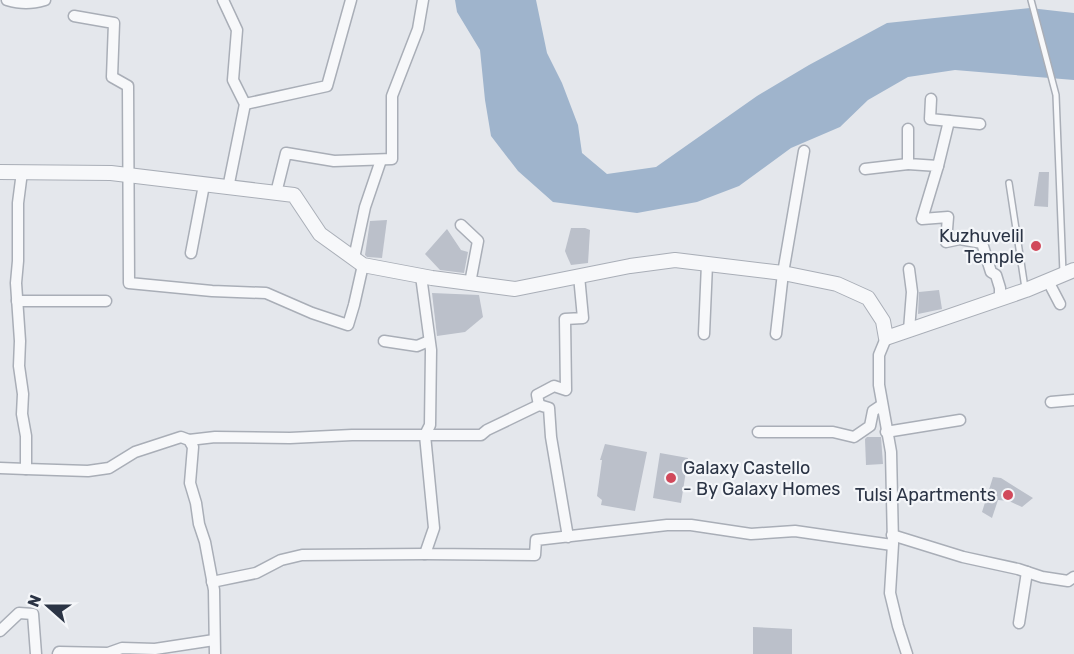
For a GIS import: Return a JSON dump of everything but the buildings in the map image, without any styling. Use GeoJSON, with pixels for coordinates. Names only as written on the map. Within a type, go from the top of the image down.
{"type":"FeatureCollection","features":[{"type":"Feature","properties":{"kind":"street"},"geometry":{"type":"LineString","coordinates":[[7,0],[32,4],[45,0]]}},
{"type":"Feature","properties":{"kind":"street"},"geometry":{"type":"LineString","coordinates":[[223,0],[237,30],[233,80],[245,104],[228,188]]}},
{"type":"Feature","properties":{"kind":"street"},"geometry":{"type":"LineString","coordinates":[[245,104],[327,86],[351,0]]}},
{"type":"Feature","properties":{"kind":"street"},"geometry":{"type":"LineString","coordinates":[[276,193],[286,153],[323,160],[392,159],[392,96],[418,29],[423,0]]}},
{"type":"Feature","properties":{"kind":"street"},"geometry":{"type":"LineString","coordinates":[[74,16],[114,23],[112,77],[128,86],[129,283],[212,291],[266,293],[312,313],[348,325],[354,305],[365,207],[381,160]]}},
{"type":"Feature","properties":{"kind":"street"},"geometry":{"type":"LineString","coordinates":[[931,99],[930,119],[980,124]]}},
{"type":"Feature","properties":{"kind":"street"},"geometry":{"type":"LineString","coordinates":[[949,121],[922,219],[948,217],[946,242],[960,239],[982,243],[991,272],[996,275],[1000,288],[1000,299]]}},
{"type":"Feature","properties":{"kind":"street"},"geometry":{"type":"LineString","coordinates":[[908,129],[908,164]]}},
{"type":"Feature","properties":{"kind":"street"},"geometry":{"type":"LineString","coordinates":[[776,334],[783,273],[804,151]]}},
{"type":"Feature","properties":{"kind":"street"},"geometry":{"type":"LineString","coordinates":[[865,169],[908,164],[938,166]]}},
{"type":"Feature","properties":{"kind":"street"},"geometry":{"type":"LineString","coordinates":[[0,172],[111,173],[294,195],[320,234],[359,262],[421,276],[515,289],[630,266],[675,260],[783,273],[837,284],[868,297],[883,321],[886,338],[879,354],[879,385],[891,452],[890,593],[907,654]]}},
{"type":"Feature","properties":{"kind":"street"},"geometry":{"type":"LineString","coordinates":[[22,172],[18,203],[17,301],[26,469]]}},
{"type":"Feature","properties":{"kind":"street"},"geometry":{"type":"LineString","coordinates":[[191,253],[204,185]]}},
{"type":"Feature","properties":{"kind":"street"},"geometry":{"type":"LineString","coordinates":[[461,225],[478,241],[470,283]]}},
{"type":"Feature","properties":{"kind":"street"},"geometry":{"type":"LineString","coordinates":[[704,334],[707,264]]}},
{"type":"Feature","properties":{"kind":"street"},"geometry":{"type":"LineString","coordinates":[[909,269],[912,292],[909,330]]}},
{"type":"Feature","properties":{"kind":"street"},"geometry":{"type":"LineString","coordinates":[[886,338],[1026,290],[1069,272]]}},
{"type":"Feature","properties":{"kind":"street"},"geometry":{"type":"LineString","coordinates":[[421,276],[429,341],[430,425],[425,435],[434,528],[425,554]]}},
{"type":"Feature","properties":{"kind":"street"},"geometry":{"type":"LineString","coordinates":[[539,405],[537,395],[554,386],[566,390],[565,319],[583,318],[579,276]]}},
{"type":"Feature","properties":{"kind":"street"},"geometry":{"type":"LineString","coordinates":[[1048,281],[1060,304]]}},
{"type":"Feature","properties":{"kind":"street"},"geometry":{"type":"LineString","coordinates":[[17,301],[106,301]]}},
{"type":"Feature","properties":{"kind":"street"},"geometry":{"type":"LineString","coordinates":[[384,342],[417,346],[429,341]]}},
{"type":"Feature","properties":{"kind":"street"},"geometry":{"type":"LineString","coordinates":[[1051,402],[1074,400]]}},
{"type":"Feature","properties":{"kind":"street"},"geometry":{"type":"LineString","coordinates":[[0,468],[88,471],[109,468],[135,452],[181,437],[189,440],[215,436],[290,438],[352,435],[481,435],[539,405],[549,408],[551,437],[568,537]]}},
{"type":"Feature","properties":{"kind":"street"},"geometry":{"type":"LineString","coordinates":[[758,432],[833,432],[854,437],[870,426],[873,411],[882,405]]}},
{"type":"Feature","properties":{"kind":"street"},"geometry":{"type":"LineString","coordinates":[[886,432],[960,420]]}},
{"type":"Feature","properties":{"kind":"street"},"geometry":{"type":"LineString","coordinates":[[189,440],[193,447],[190,483],[212,582],[215,654]]}},
{"type":"Feature","properties":{"kind":"street"},"geometry":{"type":"LineString","coordinates":[[212,582],[256,573],[281,560],[302,555],[535,555],[536,540],[667,525],[751,534],[795,531],[892,540],[1042,577],[1068,581],[1074,578]]}},
{"type":"Feature","properties":{"kind":"street"},"geometry":{"type":"LineString","coordinates":[[1020,623],[1027,572]]}},
{"type":"Feature","properties":{"kind":"street"},"geometry":{"type":"LineString","coordinates":[[0,631],[19,613],[33,614],[36,654]]}},
{"type":"Feature","properties":{"kind":"street"},"geometry":{"type":"LineString","coordinates":[[58,654],[59,652],[108,653],[122,648],[155,649],[214,640]]}},
{"type":"Feature","properties":{"kind":"lane"},"geometry":{"type":"LineString","coordinates":[[1031,0],[1056,95],[1069,272]]}},
{"type":"Feature","properties":{"kind":"lane"},"geometry":{"type":"LineString","coordinates":[[1009,183],[1026,290]]}},
{"type":"Feature","properties":{"kind":"water"},"geometry":{"type":"Polygon","coordinates":[[[455,0],[536,0],[547,53],[562,83],[578,125],[582,153],[607,174],[656,167],[757,96],[887,23],[1030,8],[1074,13],[1074,80],[955,70],[908,77],[868,100],[840,127],[791,148],[739,186],[697,202],[637,213],[553,202],[518,171],[491,136],[480,50],[457,12],[455,0]]]}},
{"type":"Feature","properties":{"kind":"place","name":"Kuzhuvelil Temple"},"geometry":{"type":"Point","coordinates":[1036,246]}},
{"type":"Feature","properties":{"kind":"place","name":"Galaxy Castello - By Galaxy Homes"},"geometry":{"type":"Point","coordinates":[671,478]}},
{"type":"Feature","properties":{"kind":"place","name":"Tulsi Apartments"},"geometry":{"type":"Point","coordinates":[1008,495]}}]}
